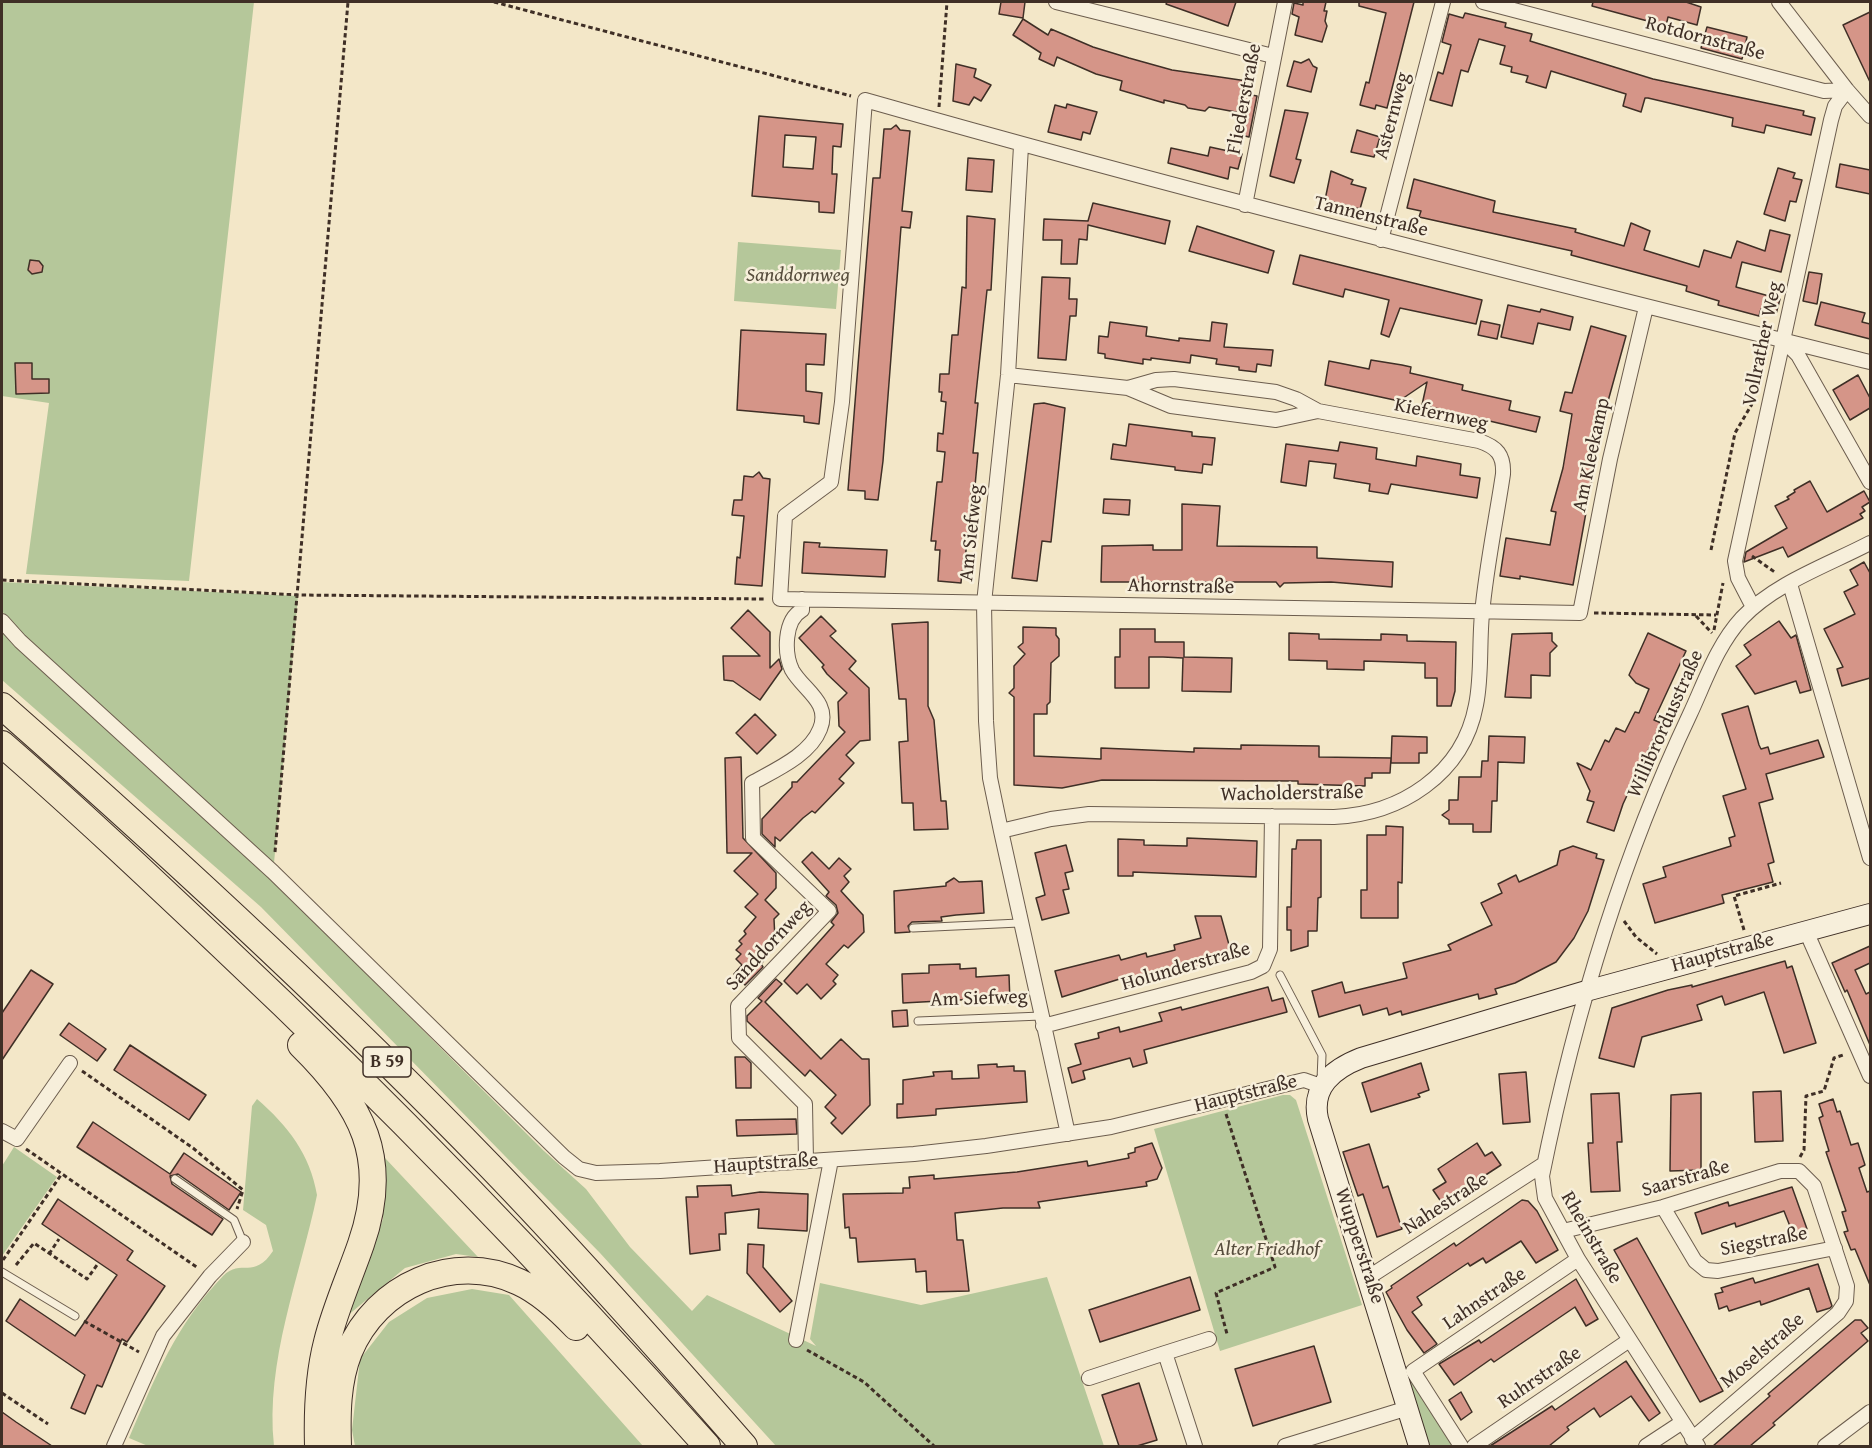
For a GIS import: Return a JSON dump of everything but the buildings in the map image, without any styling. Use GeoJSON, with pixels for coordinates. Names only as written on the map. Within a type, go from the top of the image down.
{"type":"FeatureCollection","features":[{"type":"Feature","properties":{"kind":"highway","name":"B 59"},"geometry":{"type":"LineString","coordinates":[[2,706],[237,919],[422,1097],[548,1228],[744,1446]]}},
{"type":"Feature","properties":{"kind":"highway","name":"B 59"},"geometry":{"type":"LineString","coordinates":[[2,744],[221,945],[345,1064],[465,1185],[707,1446]]}},
{"type":"Feature","properties":{"kind":"highway"},"geometry":{"type":"LineString","coordinates":[[221,945],[254,998],[321,1064],[346,1096],[363,1124],[371,1152],[374,1182],[370,1212],[331,1329],[322,1368],[318,1410],[318,1446]]}},
{"type":"Feature","properties":{"kind":"highway"},"geometry":{"type":"LineString","coordinates":[[338,1446],[338,1412],[342,1374],[350,1349],[366,1322],[389,1298],[410,1284],[442,1273],[470,1270],[485,1271],[509,1278],[547,1299],[690,1446]]}},
{"type":"Feature","properties":{"kind":"street"},"geometry":{"type":"LineString","coordinates":[[1056,2],[1273,56]]}},
{"type":"Feature","properties":{"kind":"street","name":"Fliederstraße"},"geometry":{"type":"LineString","coordinates":[[1245,205],[1285,2]]}},
{"type":"Feature","properties":{"kind":"street","name":"Asternweg"},"geometry":{"type":"LineString","coordinates":[[1381,240],[1443,2]]}},
{"type":"Feature","properties":{"kind":"street","name":"Rotdornstraße"},"geometry":{"type":"LineString","coordinates":[[1483,2],[1824,91],[1847,90]]}},
{"type":"Feature","properties":{"kind":"street"},"geometry":{"type":"LineString","coordinates":[[1779,2],[1870,116]]}},
{"type":"Feature","properties":{"kind":"street","name":"Vollrather Weg"},"geometry":{"type":"LineString","coordinates":[[1753,607],[1736,575],[1735,561],[1831,120],[1835,106],[1847,90]]}},
{"type":"Feature","properties":{"kind":"street","name":"Tannenstraße"},"geometry":{"type":"LineString","coordinates":[[865,100],[1021,146],[1245,205],[1870,362]]}},
{"type":"Feature","properties":{"kind":"street"},"geometry":{"type":"LineString","coordinates":[[780,598],[785,516],[831,482],[842,402],[865,100]]}},
{"type":"Feature","properties":{"kind":"street","name":"Am Siefweg"},"geometry":{"type":"LineString","coordinates":[[1021,146],[1008,375],[984,603],[987,743],[1019,922],[1068,1134]]}},
{"type":"Feature","properties":{"kind":"street","name":"Am Kleekamp"},"geometry":{"type":"LineString","coordinates":[[1580,613],[1612,448],[1646,307]]}},
{"type":"Feature","properties":{"kind":"street"},"geometry":{"type":"LineString","coordinates":[[1784,340],[1798,356],[1870,482]]}},
{"type":"Feature","properties":{"kind":"street","name":"Kiefernweg"},"geometry":{"type":"LineString","coordinates":[[1008,375],[1128,388],[1171,406],[1276,420],[1318,411]]}},
{"type":"Feature","properties":{"kind":"street","name":"Kiefernweg"},"geometry":{"type":"LineString","coordinates":[[1128,388],[1156,380],[1174,379],[1276,392],[1296,399],[1318,411],[1479,441],[1498,451],[1503,462],[1503,474],[1482,613]]}},
{"type":"Feature","properties":{"kind":"street","name":"Willibrordusstraße"},"geometry":{"type":"LineString","coordinates":[[1586,991],[1660,778],[1727,638],[1753,607],[1790,584],[1870,543]]}},
{"type":"Feature","properties":{"kind":"street"},"geometry":{"type":"LineString","coordinates":[[1790,584],[1870,858]]}},
{"type":"Feature","properties":{"kind":"street","name":"Ahornstraße"},"geometry":{"type":"LineString","coordinates":[[780,598],[1482,613],[1580,613]]}},
{"type":"Feature","properties":{"kind":"street","name":"Sanddornweg"},"geometry":{"type":"LineString","coordinates":[[802,599],[802,610],[795,614],[789,625],[789,661],[796,675],[821,706],[823,722],[817,736],[795,758],[752,783],[753,838],[830,911],[738,1006],[739,1038],[805,1104],[806,1161]]}},
{"type":"Feature","properties":{"kind":"street","name":"Wacholderstraße"},"geometry":{"type":"LineString","coordinates":[[1001,831],[1051,819],[1089,814],[1334,817],[1369,814],[1408,799],[1435,778],[1458,752],[1473,719],[1478,689],[1482,613]]}},
{"type":"Feature","properties":{"kind":"street"},"geometry":{"type":"LineString","coordinates":[[2,621],[20,641],[273,872]]}},
{"type":"Feature","properties":{"kind":"street","name":"Holunderstraße"},"geometry":{"type":"LineString","coordinates":[[1042,1021],[1251,972],[1263,966],[1270,949],[1272,816]]}},
{"type":"Feature","properties":{"kind":"street","name":"Hauptstraße"},"geometry":{"type":"LineString","coordinates":[[273,872],[564,1157],[579,1169],[596,1173],[831,1160],[987,1146],[1130,1123],[1294,1082],[1307,1080],[1321,1086],[1338,1069],[1355,1060],[1586,991],[1870,914]]}},
{"type":"Feature","properties":{"kind":"street"},"geometry":{"type":"LineString","coordinates":[[1806,931],[1870,1076]]}},
{"type":"Feature","properties":{"kind":"street","name":"Rheinstraße"},"geometry":{"type":"LineString","coordinates":[[1586,991],[1544,1164],[1541,1181],[1543,1194],[1578,1259],[1628,1341],[1695,1443]]}},
{"type":"Feature","properties":{"kind":"street"},"geometry":{"type":"LineString","coordinates":[[2,1131],[17,1139],[70,1063]]}},
{"type":"Feature","properties":{"kind":"street","name":"Wupperstraße"},"geometry":{"type":"LineString","coordinates":[[1321,1086],[1316,1103],[1318,1119],[1369,1277],[1419,1446]]}},
{"type":"Feature","properties":{"kind":"street"},"geometry":{"type":"LineString","coordinates":[[796,1340],[831,1160]]}},
{"type":"Feature","properties":{"kind":"street","name":"Nahestraße"},"geometry":{"type":"LineString","coordinates":[[1369,1277],[1544,1164]]}},
{"type":"Feature","properties":{"kind":"street"},"geometry":{"type":"LineString","coordinates":[[1794,1170],[1803,1174],[1814,1186],[1835,1248]]}},
{"type":"Feature","properties":{"kind":"street","name":"Saarstraße"},"geometry":{"type":"LineString","coordinates":[[1563,1231],[1663,1207],[1780,1171],[1794,1170]]}},
{"type":"Feature","properties":{"kind":"street","name":"Siegstraße"},"geometry":{"type":"LineString","coordinates":[[1663,1207],[1695,1261],[1706,1270],[1718,1271],[1835,1248]]}},
{"type":"Feature","properties":{"kind":"street"},"geometry":{"type":"LineString","coordinates":[[114,1446],[151,1359],[172,1321],[210,1276],[243,1242]]}},
{"type":"Feature","properties":{"kind":"street","name":"Moselstraße"},"geometry":{"type":"LineString","coordinates":[[1695,1443],[1838,1313],[1846,1301],[1847,1286],[1835,1248]]}},
{"type":"Feature","properties":{"kind":"street","name":"Lahnstraße"},"geometry":{"type":"LineString","coordinates":[[1461,1446],[1413,1371],[1578,1259]]}},
{"type":"Feature","properties":{"kind":"street"},"geometry":{"type":"LineString","coordinates":[[1089,1378],[1209,1339]]}},
{"type":"Feature","properties":{"kind":"street","name":"Ruhrstraße"},"geometry":{"type":"LineString","coordinates":[[1474,1446],[1628,1341]]}},
{"type":"Feature","properties":{"kind":"street"},"geometry":{"type":"LineString","coordinates":[[1165,1353],[1195,1446]]}},
{"type":"Feature","properties":{"kind":"street"},"geometry":{"type":"LineString","coordinates":[[1285,1446],[1408,1408]]}},
{"type":"Feature","properties":{"kind":"street"},"geometry":{"type":"LineString","coordinates":[[1824,1446],[1870,1412]]}},
{"type":"Feature","properties":{"kind":"street"},"geometry":{"type":"LineString","coordinates":[[1646,1446],[1682,1423]]}},
{"type":"Feature","properties":{"kind":"lane"},"geometry":{"type":"LineString","coordinates":[[913,928],[1019,922]]}},
{"type":"Feature","properties":{"kind":"lane"},"geometry":{"type":"LineString","coordinates":[[1280,975],[1322,1055],[1321,1086]]}},
{"type":"Feature","properties":{"kind":"lane","name":"Am Siefweg"},"geometry":{"type":"LineString","coordinates":[[918,1021],[1042,1021]]}},
{"type":"Feature","properties":{"kind":"lane"},"geometry":{"type":"LineString","coordinates":[[175,1179],[234,1220],[243,1242]]}},
{"type":"Feature","properties":{"kind":"lane"},"geometry":{"type":"LineString","coordinates":[[2,1272],[75,1316]]}},
{"type":"Feature","properties":{"kind":"path"},"geometry":{"type":"LineString","coordinates":[[273,872],[299,595],[348,2]]}},
{"type":"Feature","properties":{"kind":"path"},"geometry":{"type":"LineString","coordinates":[[494,2],[865,100]]}},
{"type":"Feature","properties":{"kind":"path"},"geometry":{"type":"LineString","coordinates":[[937,121],[947,2]]}},
{"type":"Feature","properties":{"kind":"path"},"geometry":{"type":"LineString","coordinates":[[1711,550],[1735,433],[1753,403],[1773,389]]}},
{"type":"Feature","properties":{"kind":"path"},"geometry":{"type":"LineString","coordinates":[[1738,546],[1790,584]]}},
{"type":"Feature","properties":{"kind":"path"},"geometry":{"type":"LineString","coordinates":[[1714,663],[1713,635],[1716,615],[1726,572],[1735,561]]}},
{"type":"Feature","properties":{"kind":"path"},"geometry":{"type":"LineString","coordinates":[[2,580],[299,595],[780,598]]}},
{"type":"Feature","properties":{"kind":"path"},"geometry":{"type":"LineString","coordinates":[[1580,613],[1716,615]]}},
{"type":"Feature","properties":{"kind":"path"},"geometry":{"type":"LineString","coordinates":[[1695,615],[1713,635]]}},
{"type":"Feature","properties":{"kind":"path"},"geometry":{"type":"LineString","coordinates":[[1748,946],[1734,896],[1781,883]]}},
{"type":"Feature","properties":{"kind":"path"},"geometry":{"type":"LineString","coordinates":[[1615,903],[1625,923],[1636,937],[1676,966]]}},
{"type":"Feature","properties":{"kind":"path"},"geometry":{"type":"LineString","coordinates":[[1794,1170],[1804,1150],[1806,1096],[1824,1091],[1833,1058],[1858,1049]]}},
{"type":"Feature","properties":{"kind":"path"},"geometry":{"type":"LineString","coordinates":[[70,1063],[193,1148],[243,1190],[234,1220]]}},
{"type":"Feature","properties":{"kind":"path"},"geometry":{"type":"LineString","coordinates":[[1225,1110],[1275,1267],[1216,1293],[1227,1334]]}},
{"type":"Feature","properties":{"kind":"path"},"geometry":{"type":"LineString","coordinates":[[17,1139],[32,1156],[210,1276]]}},
{"type":"Feature","properties":{"kind":"path"},"geometry":{"type":"LineString","coordinates":[[61,1175],[3,1260],[17,1266],[34,1243],[87,1279],[97,1265]]}},
{"type":"Feature","properties":{"kind":"path"},"geometry":{"type":"LineString","coordinates":[[50,1254],[59,1239]]}},
{"type":"Feature","properties":{"kind":"path"},"geometry":{"type":"LineString","coordinates":[[75,1316],[151,1359]]}},
{"type":"Feature","properties":{"kind":"path"},"geometry":{"type":"LineString","coordinates":[[796,1340],[814,1356],[869,1386],[934,1446]]}},
{"type":"Feature","properties":{"kind":"path"},"geometry":{"type":"LineString","coordinates":[[2,1393],[48,1424]]}},
{"type":"Feature","properties":{"kind":"green space"},"geometry":{"type":"Polygon","coordinates":[[[2,2],[254,2],[189,581],[26,574],[49,403],[2,396],[2,2]]]}},
{"type":"Feature","properties":{"kind":"green space","name":"Sanddornweg"},"geometry":{"type":"Polygon","coordinates":[[[738,242],[841,250],[836,309],[734,301],[738,242]]]}},
{"type":"Feature","properties":{"kind":"green space"},"geometry":{"type":"Polygon","coordinates":[[[2,582],[298,596],[274,863],[26,640],[2,611],[2,582]]]}},
{"type":"Feature","properties":{"kind":"green space"},"geometry":{"type":"Polygon","coordinates":[[[2,624],[256,864],[544,1151],[586,1189],[630,1247],[692,1311],[707,1295],[816,1346],[810,1339],[820,1283],[921,1305],[1047,1277],[1104,1446],[776,1446],[600,1253],[261,907],[2,680],[2,624]]]}},
{"type":"Feature","properties":{"kind":"green space","name":"Alter Friedhof"},"geometry":{"type":"Polygon","coordinates":[[[1290,1095],[1296,1100],[1362,1305],[1220,1351],[1154,1129],[1290,1095]]]}},
{"type":"Feature","properties":{"kind":"green space"},"geometry":{"type":"Polygon","coordinates":[[[257,1099],[288,1130],[296,1142],[309,1166],[317,1195],[279,1351],[273,1414],[274,1446],[148,1446],[129,1438],[179,1333],[206,1295],[223,1276],[236,1269],[260,1265],[273,1251],[266,1225],[243,1210],[252,1106],[257,1099]]]}},
{"type":"Feature","properties":{"kind":"green space"},"geometry":{"type":"Polygon","coordinates":[[[14,1147],[57,1177],[2,1256],[2,1166],[14,1147]]]}},
{"type":"Feature","properties":{"kind":"green space"},"geometry":{"type":"Polygon","coordinates":[[[385,1158],[478,1257],[456,1254],[405,1268],[347,1316],[383,1219],[385,1158]]]}},
{"type":"Feature","properties":{"kind":"green space"},"geometry":{"type":"Polygon","coordinates":[[[472,1289],[509,1295],[643,1446],[355,1446],[352,1430],[360,1359],[389,1322],[427,1298],[472,1289]]]}},
{"type":"Feature","properties":{"kind":"green space"},"geometry":{"type":"Polygon","coordinates":[[[1407,1373],[1453,1446],[1430,1446],[1407,1373]]]}}]}
